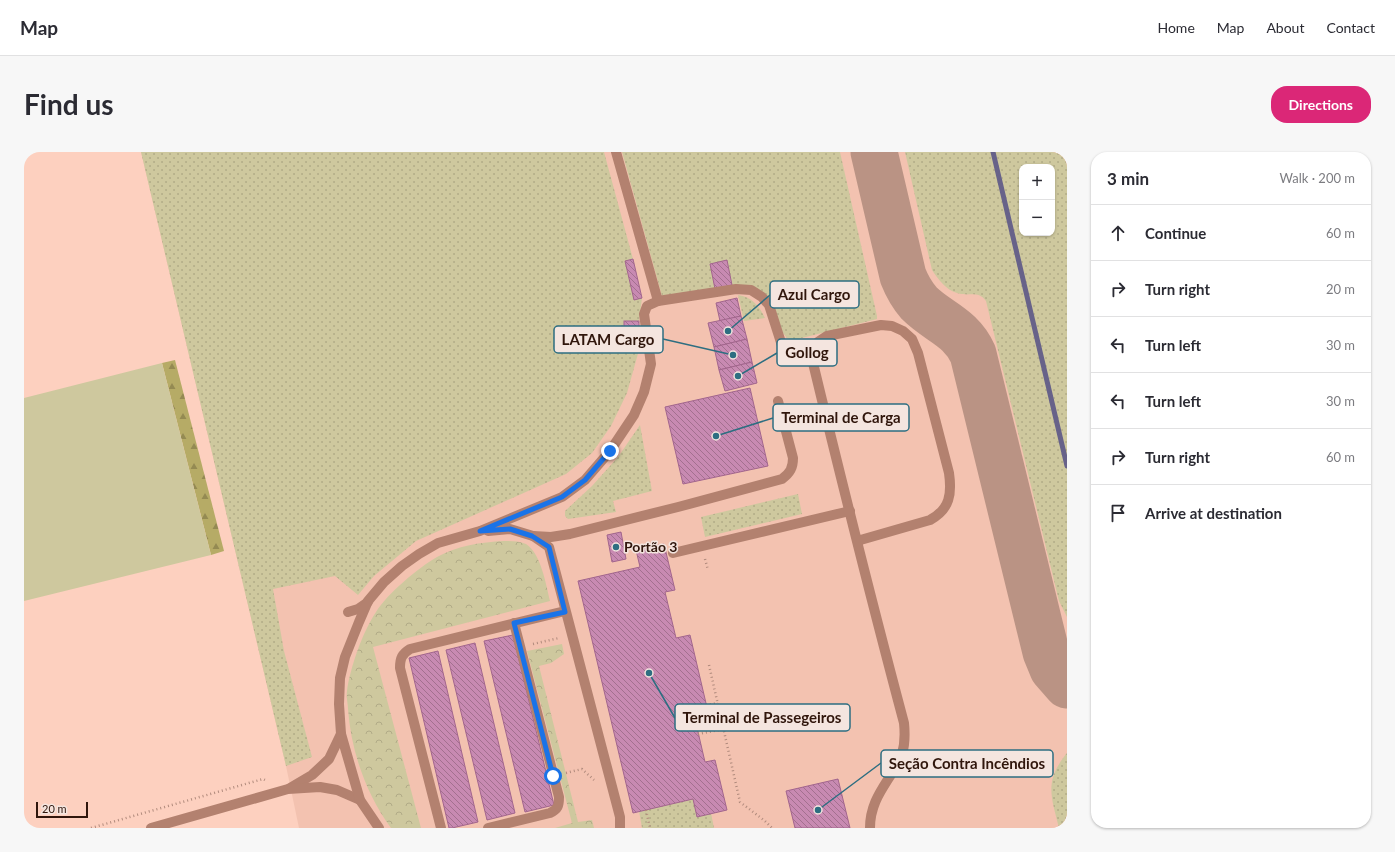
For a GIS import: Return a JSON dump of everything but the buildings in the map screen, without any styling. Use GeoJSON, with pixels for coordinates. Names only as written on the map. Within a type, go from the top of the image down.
{"type":"FeatureCollection","features":[{"type":"Feature","properties":{"kind":"street"},"geometry":{"type":"LineString","coordinates":[[616,152],[658,300]]}},
{"type":"Feature","properties":{"kind":"street"},"geometry":{"type":"LineString","coordinates":[[379,828],[360,800],[341,734],[339,704],[340,678],[345,657],[358,622],[368,602],[384,582],[419,554],[438,543],[480,531],[562,497],[585,480],[610,451],[634,415],[644,392],[652,364],[644,314],[647,306],[658,300],[736,289],[751,290],[762,297],[769,305],[786,358],[813,353]]}},
{"type":"Feature","properties":{"kind":"street"},"geometry":{"type":"LineString","coordinates":[[857,541],[930,520],[940,515],[949,498],[951,486],[918,352],[912,339],[903,331],[892,326],[881,325],[827,336],[818,342],[813,353],[813,363],[857,541],[904,723],[905,738],[902,753],[874,802],[870,819],[870,828]]}},
{"type":"Feature","properties":{"kind":"street"},"geometry":{"type":"LineString","coordinates":[[480,531],[510,529],[532,536],[551,537],[570,534],[782,479],[791,471],[793,458],[778,401]]}},
{"type":"Feature","properties":{"kind":"street"},"geometry":{"type":"LineString","coordinates":[[673,553],[850,511]]}},
{"type":"Feature","properties":{"kind":"street"},"geometry":{"type":"LineString","coordinates":[[532,536],[549,547],[620,817],[620,828]]}},
{"type":"Feature","properties":{"kind":"street"},"geometry":{"type":"LineString","coordinates":[[348,612],[358,609],[368,602]]}},
{"type":"Feature","properties":{"kind":"street"},"geometry":{"type":"LineString","coordinates":[[441,828],[400,668],[400,660],[403,654],[410,649],[565,612]]}},
{"type":"Feature","properties":{"kind":"street"},"geometry":{"type":"LineString","coordinates":[[488,828],[550,813],[556,810],[559,805],[559,797],[514,623]]}},
{"type":"Feature","properties":{"kind":"street"},"geometry":{"type":"LineString","coordinates":[[288,789],[312,775],[329,759],[341,734]]}},
{"type":"Feature","properties":{"kind":"street"},"geometry":{"type":"LineString","coordinates":[[151,828],[288,789],[320,787],[337,790],[360,800]]}},
{"type":"Feature","properties":{"kind":"path"},"geometry":{"type":"LineString","coordinates":[[520,647],[572,636]]}},
{"type":"Feature","properties":{"kind":"path"},"geometry":{"type":"LineString","coordinates":[[709,665],[740,802],[772,828]]}},
{"type":"Feature","properties":{"kind":"path"},"geometry":{"type":"LineString","coordinates":[[706,705],[718,703]]}},
{"type":"Feature","properties":{"kind":"path"},"geometry":{"type":"LineString","coordinates":[[698,734],[724,729]]}},
{"type":"Feature","properties":{"kind":"path"},"geometry":{"type":"LineString","coordinates":[[582,769],[594,780]]}},
{"type":"Feature","properties":{"kind":"path"},"geometry":{"type":"LineString","coordinates":[[646,810],[650,828]]}},
{"type":"Feature","properties":{"kind":"shaded area"},"geometry":{"type":"Polygon","coordinates":[[[141,152],[1067,152],[1067,828],[299,828],[286,766],[141,152]]]}},
{"type":"Feature","properties":{"kind":"green space"},"geometry":{"type":"Polygon","coordinates":[[[141,152],[604,152],[633,259],[625,261],[634,299],[642,298],[639,321],[624,321],[624,350],[639,350],[627,393],[611,426],[592,453],[566,474],[416,541],[374,576],[358,595],[335,576],[273,589],[284,651],[312,757],[286,766],[141,152]]]}},
{"type":"Feature","properties":{"kind":"green space"},"geometry":{"type":"Polygon","coordinates":[[[622,152],[840,152],[877,319],[794,340],[787,338],[783,333],[772,304],[732,285],[727,261],[710,264],[715,289],[662,296],[622,152]]]}},
{"type":"Feature","properties":{"kind":"green space"},"geometry":{"type":"Polygon","coordinates":[[[905,152],[1067,152],[1067,617],[1059,601],[986,301],[980,296],[973,294],[953,292],[932,270],[905,152]]]}},
{"type":"Feature","properties":{"kind":"green space"},"geometry":{"type":"Polygon","coordinates":[[[738,295],[751,300],[765,318],[744,321],[738,295]]]}},
{"type":"Feature","properties":{"kind":"green space"},"geometry":{"type":"Polygon","coordinates":[[[175,360],[224,551],[211,555],[162,363],[175,360]]]}},
{"type":"Feature","properties":{"kind":"green space"},"geometry":{"type":"Polygon","coordinates":[[[162,363],[211,555],[24,601],[24,398],[162,363]]]}},
{"type":"Feature","properties":{"kind":"green space"},"geometry":{"type":"Polygon","coordinates":[[[640,425],[652,491],[613,501],[616,512],[568,519],[565,516],[565,511],[592,486],[618,457],[640,425]]]}},
{"type":"Feature","properties":{"kind":"green space"},"geometry":{"type":"Polygon","coordinates":[[[798,494],[802,514],[705,537],[701,517],[798,494]]]}},
{"type":"Feature","properties":{"kind":"green space"},"geometry":{"type":"Polygon","coordinates":[[[487,542],[521,542],[526,544],[536,554],[545,578],[550,601],[373,647],[421,828],[391,828],[374,801],[367,786],[361,772],[352,741],[347,691],[351,672],[362,639],[371,620],[381,605],[412,574],[429,562],[445,553],[461,547],[487,542]]]}},
{"type":"Feature","properties":{"kind":"green space"},"geometry":{"type":"Polygon","coordinates":[[[562,644],[564,654],[551,663],[539,666],[578,822],[592,820],[594,828],[555,828],[572,823],[527,651],[562,644]]]}},
{"type":"Feature","properties":{"kind":"green space"},"geometry":{"type":"Polygon","coordinates":[[[1067,753],[1067,828],[1059,828],[1051,789],[1055,772],[1067,753]]]}},
{"type":"Feature","properties":{"kind":"green space"},"geometry":{"type":"Polygon","coordinates":[[[693,799],[711,813],[714,828],[642,828],[639,811],[693,799]]]}},
{"type":"Feature","properties":{"kind":"waterway"},"geometry":{"type":"LineString","coordinates":[[993,152],[1067,466]]}},
{"type":"Feature","properties":{"kind":"taxiway"},"geometry":{"type":"LineString","coordinates":[[874,152],[903,276],[906,283],[919,303],[926,310],[956,331],[968,345],[973,354],[1046,652],[1053,669],[1067,685]]}},
{"type":"Feature","properties":{"kind":"place","name":"Azul Cargo"},"geometry":{"type":"Point","coordinates":[728,331]}},
{"type":"Feature","properties":{"kind":"place","name":"LATAM Cargo"},"geometry":{"type":"Point","coordinates":[733,355]}},
{"type":"Feature","properties":{"kind":"place","name":"Gollog"},"geometry":{"type":"Point","coordinates":[738,376]}},
{"type":"Feature","properties":{"kind":"place","name":"Terminal de Carga"},"geometry":{"type":"Point","coordinates":[716,436]}},
{"type":"Feature","properties":{"kind":"place","name":"Portão 3"},"geometry":{"type":"Point","coordinates":[616,547]}},
{"type":"Feature","properties":{"kind":"place","name":"Terminal de Passegeiros"},"geometry":{"type":"Point","coordinates":[649,673]}},
{"type":"Feature","properties":{"kind":"place","name":"Seção Contra Incêndios"},"geometry":{"type":"Point","coordinates":[818,810]}},
{"type":"Feature","properties":{"kind":"route"},"geometry":{"type":"LineString","coordinates":[[553,776],[514,623],[565,612],[549,547],[532,536],[510,529],[480,531],[562,497],[585,480],[610,451]]}}]}
